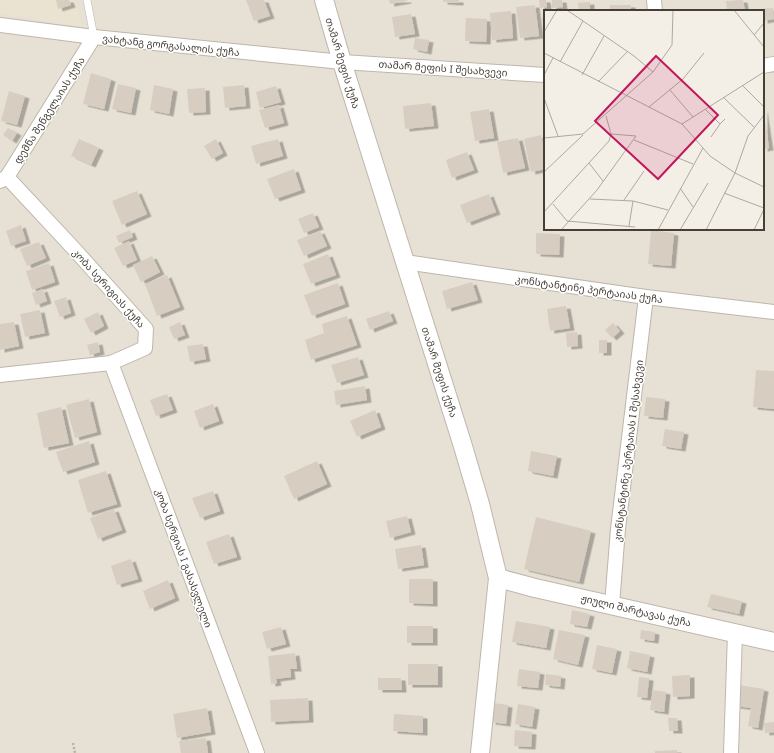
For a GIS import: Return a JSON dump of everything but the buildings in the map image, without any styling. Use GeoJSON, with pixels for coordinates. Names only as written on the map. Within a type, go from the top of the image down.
{"type":"FeatureCollection","features":[{"type":"Feature","properties":{"kind":"street","name":"თამარ მეფის ქუჩა"},"geometry":{"type":"LineString","coordinates":[[324,0],[404,262],[476,488],[498,578],[480,753]]}},
{"type":"Feature","properties":{"kind":"street"},"geometry":{"type":"LineString","coordinates":[[654,0],[655,10]]}},
{"type":"Feature","properties":{"kind":"street","name":"ვახტანგ გორგასალის ქუჩა"},"geometry":{"type":"LineString","coordinates":[[0,25],[94,37],[342,62]]}},
{"type":"Feature","properties":{"kind":"street","name":"დემნა შენგელაიას ქუჩა"},"geometry":{"type":"LineString","coordinates":[[3,179],[94,37]]}},
{"type":"Feature","properties":{"kind":"street","name":"თამარ მეფის I შესახვევი"},"geometry":{"type":"LineString","coordinates":[[342,62],[544,75]]}},
{"type":"Feature","properties":{"kind":"street"},"geometry":{"type":"LineString","coordinates":[[764,66],[774,64]]}},
{"type":"Feature","properties":{"kind":"street","name":"კობა სერიგიას ქუჩა"},"geometry":{"type":"LineString","coordinates":[[0,375],[111,363],[145,348],[146,329],[75,250],[3,179]]}},
{"type":"Feature","properties":{"kind":"street","name":"კონსტანტინე პერტაიას ქუჩა"},"geometry":{"type":"LineString","coordinates":[[404,262],[646,297],[774,312]]}},
{"type":"Feature","properties":{"kind":"street","name":"კონსტანტინე პერტაიას I შესახვევი"},"geometry":{"type":"LineString","coordinates":[[612,605],[617,530],[646,297]]}},
{"type":"Feature","properties":{"kind":"street","name":"კობა სერგიას I გასასვლელი"},"geometry":{"type":"LineString","coordinates":[[111,363],[257,753]]}},
{"type":"Feature","properties":{"kind":"street","name":"ჟიული შარტავას ქუჩა"},"geometry":{"type":"LineString","coordinates":[[498,578],[535,588],[774,642]]}},
{"type":"Feature","properties":{"kind":"street"},"geometry":{"type":"LineString","coordinates":[[731,753],[736,633]]}},
{"type":"Feature","properties":{"kind":"lane"},"geometry":{"type":"LineString","coordinates":[[87,0],[94,37]]}},
{"type":"Feature","properties":{"kind":"path"},"geometry":{"type":"LineString","coordinates":[[73,743],[75,753]]}},
{"type":"Feature","properties":{"kind":"shaded area"},"geometry":{"type":"Polygon","coordinates":[[[0,0],[774,0],[774,753],[0,753],[0,0]]]}},
{"type":"Feature","properties":{"kind":"shaded area"},"geometry":{"type":"Polygon","coordinates":[[[0,0],[75,0],[82,27],[0,13],[0,0]]]}}]}
